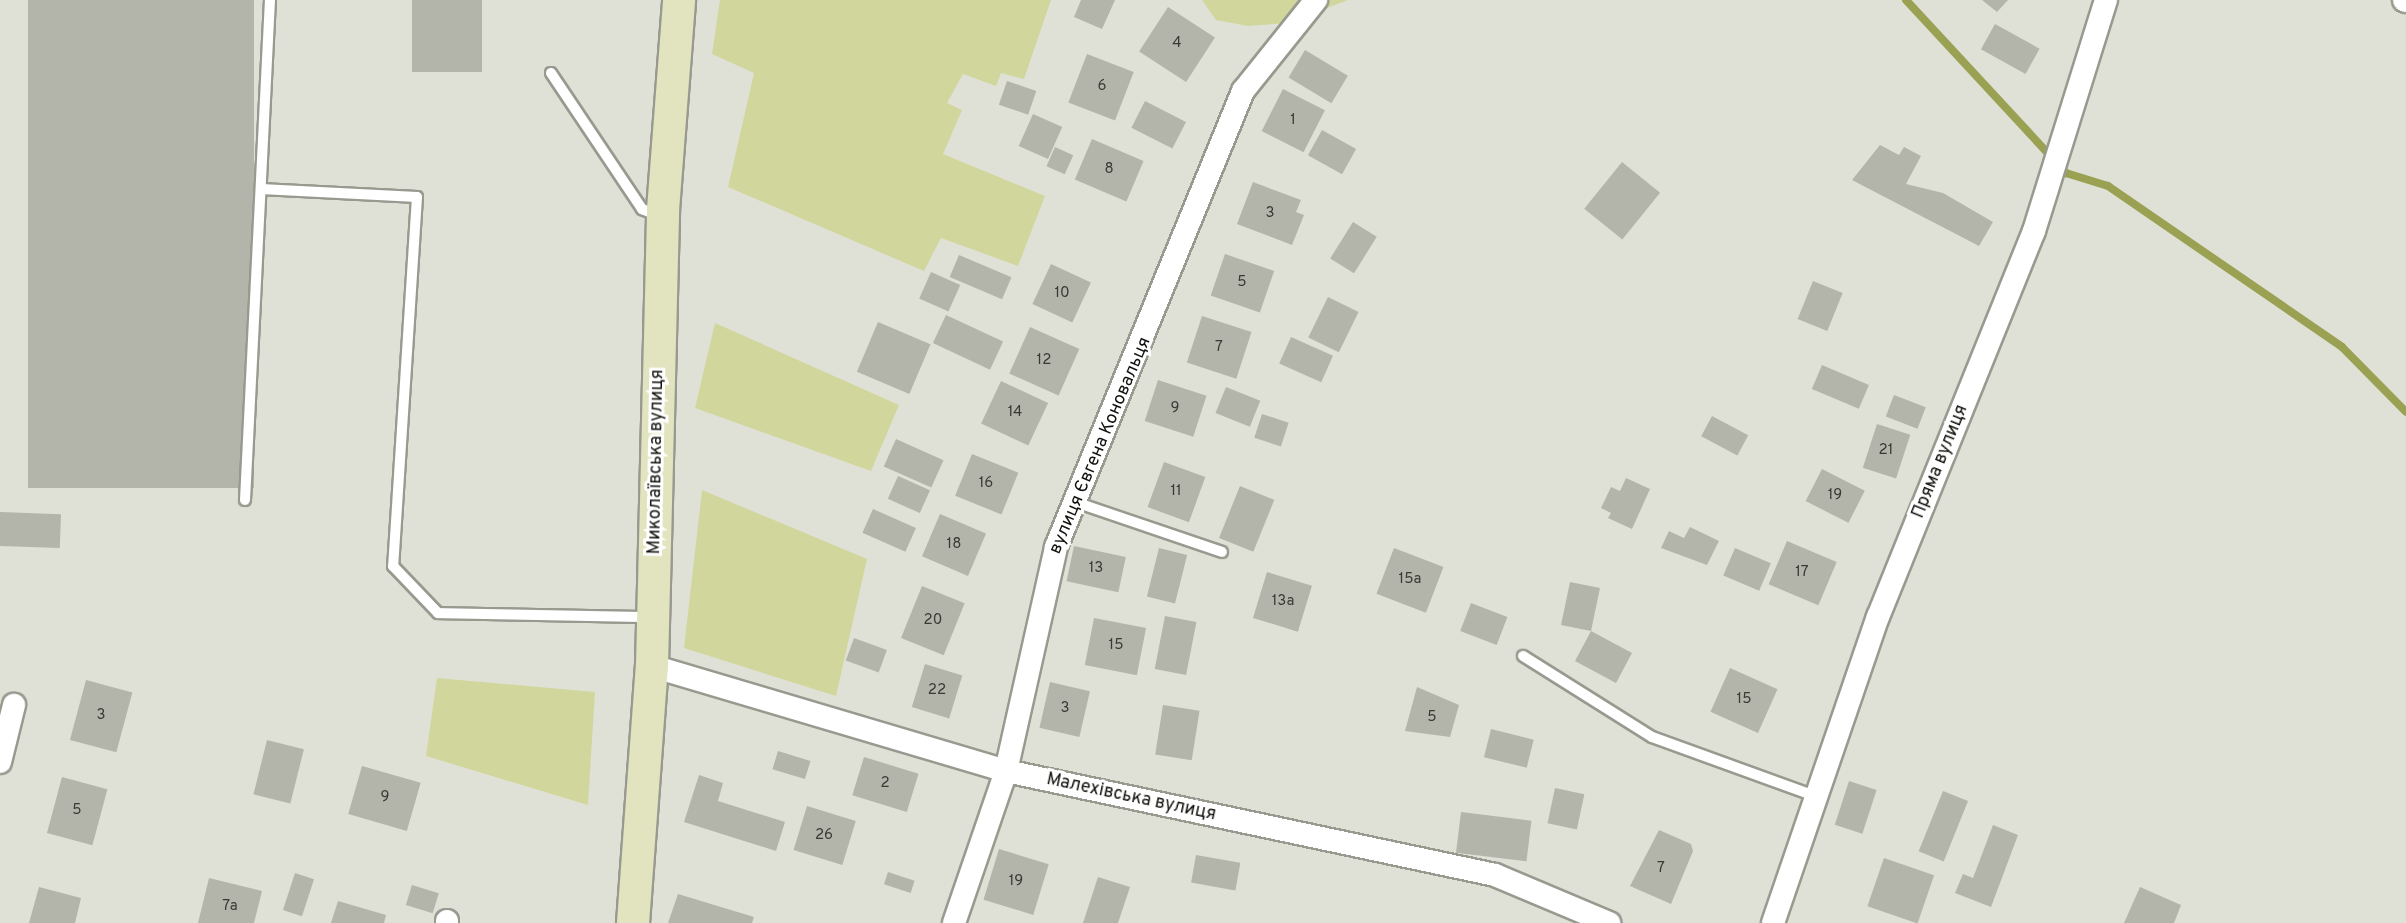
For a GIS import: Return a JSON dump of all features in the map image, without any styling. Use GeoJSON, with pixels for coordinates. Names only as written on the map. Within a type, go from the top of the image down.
{"type":"FeatureCollection","features":[{"type":"Feature","properties":{"kind":"main road","name":"Миколаївська вулиця"},"geometry":{"type":"LineString","coordinates":[[633,923],[652,666],[663,218],[679,0]]}},
{"type":"Feature","properties":{"kind":"street","name":"вулиця Євгена Коновальця"},"geometry":{"type":"LineString","coordinates":[[954,923],[1006,771],[1056,547],[1078,503],[1243,91],[1316,0]]}},
{"type":"Feature","properties":{"kind":"street","name":"Пряма вулиця"},"geometry":{"type":"LineString","coordinates":[[1773,923],[1819,797],[1878,617],[2047,192],[2063,131],[2106,0]]}},
{"type":"Feature","properties":{"kind":"street","name":"Малехівська вулиця"},"geometry":{"type":"LineString","coordinates":[[652,666],[1006,771],[1495,875],[1610,923]]}},
{"type":"Feature","properties":{"kind":"street"},"geometry":{"type":"LineString","coordinates":[[0,762],[14,705]]}},
{"type":"Feature","properties":{"kind":"lane"},"geometry":{"type":"LineString","coordinates":[[245,500],[270,0]]}},
{"type":"Feature","properties":{"kind":"lane"},"geometry":{"type":"LineString","coordinates":[[551,73],[642,209],[663,218]]}},
{"type":"Feature","properties":{"kind":"lane"},"geometry":{"type":"LineString","coordinates":[[261,189],[417,197],[393,566],[438,613],[653,617]]}},
{"type":"Feature","properties":{"kind":"lane"},"geometry":{"type":"LineString","coordinates":[[1078,503],[1222,552]]}},
{"type":"Feature","properties":{"kind":"lane"},"geometry":{"type":"LineString","coordinates":[[1523,656],[1652,737],[1819,797]]}},
{"type":"Feature","properties":{"kind":"green space"},"geometry":{"type":"Polygon","coordinates":[[[720,0],[1051,0],[1024,79],[1001,73],[996,86],[963,74],[947,103],[962,110],[943,154],[1045,196],[1018,266],[941,238],[924,271],[728,187],[754,73],[712,54],[720,0]]]}},
{"type":"Feature","properties":{"kind":"green space"},"geometry":{"type":"Polygon","coordinates":[[[1202,0],[1348,0],[1288,23],[1248,26],[1216,20],[1202,0]]]}},
{"type":"Feature","properties":{"kind":"green space"},"geometry":{"type":"Polygon","coordinates":[[[715,323],[899,405],[871,471],[695,408],[715,323]]]}},
{"type":"Feature","properties":{"kind":"green space"},"geometry":{"type":"Polygon","coordinates":[[[702,490],[867,559],[836,696],[684,648],[702,490]]]}},
{"type":"Feature","properties":{"kind":"green space"},"geometry":{"type":"Polygon","coordinates":[[[437,678],[595,692],[588,805],[426,756],[437,678]]]}},
{"type":"Feature","properties":{"kind":"building"},"geometry":{"type":"Polygon","coordinates":[[[28,0],[254,0],[254,488],[28,488],[28,0]]]}},
{"type":"Feature","properties":{"kind":"building"},"geometry":{"type":"Polygon","coordinates":[[[412,0],[482,0],[482,72],[412,72],[412,0]]]}},
{"type":"Feature","properties":{"kind":"building"},"geometry":{"type":"Polygon","coordinates":[[[1081,0],[1115,0],[1102,29],[1074,17],[1081,0]]]}},
{"type":"Feature","properties":{"kind":"building"},"geometry":{"type":"Polygon","coordinates":[[[1982,0],[2008,0],[1997,12],[1982,0]]]}},
{"type":"Feature","properties":{"kind":"building"},"geometry":{"type":"Polygon","coordinates":[[[1168,7],[1215,37],[1186,82],[1139,51],[1168,7]]]}},
{"type":"Feature","properties":{"kind":"building"},"geometry":{"type":"Polygon","coordinates":[[[1995,24],[2040,49],[2026,74],[1981,49],[1995,24]]]}},
{"type":"Feature","properties":{"kind":"building"},"geometry":{"type":"Polygon","coordinates":[[[1305,50],[1348,76],[1331,103],[1289,77],[1305,50]]]}},
{"type":"Feature","properties":{"kind":"building"},"geometry":{"type":"Polygon","coordinates":[[[1087,54],[1134,72],[1115,120],[1068,103],[1087,54]]]}},
{"type":"Feature","properties":{"kind":"building"},"geometry":{"type":"Polygon","coordinates":[[[1007,81],[1036,91],[1028,115],[999,105],[1007,81]]]}},
{"type":"Feature","properties":{"kind":"building"},"geometry":{"type":"Polygon","coordinates":[[[1283,89],[1325,110],[1304,152],[1262,131],[1283,89]]]}},
{"type":"Feature","properties":{"kind":"building"},"geometry":{"type":"Polygon","coordinates":[[[1145,101],[1186,122],[1172,149],[1131,128],[1145,101]]]}},
{"type":"Feature","properties":{"kind":"building"},"geometry":{"type":"Polygon","coordinates":[[[1033,114],[1062,127],[1048,159],[1019,146],[1033,114]]]}},
{"type":"Feature","properties":{"kind":"building"},"geometry":{"type":"Polygon","coordinates":[[[1322,130],[1356,149],[1342,174],[1308,155],[1322,130]]]}},
{"type":"Feature","properties":{"kind":"building"},"geometry":{"type":"Polygon","coordinates":[[[1092,139],[1144,161],[1126,201],[1075,180],[1092,139]]]}},
{"type":"Feature","properties":{"kind":"building"},"geometry":{"type":"Polygon","coordinates":[[[1880,145],[1899,155],[1904,147],[1921,156],[1906,184],[1943,193],[1993,222],[1979,246],[1852,180],[1880,145]]]}},
{"type":"Feature","properties":{"kind":"building"},"geometry":{"type":"Polygon","coordinates":[[[1055,147],[1073,155],[1065,174],[1046,166],[1055,147]]]}},
{"type":"Feature","properties":{"kind":"building"},"geometry":{"type":"Polygon","coordinates":[[[1622,162],[1660,193],[1622,239],[1584,209],[1622,162]]]}},
{"type":"Feature","properties":{"kind":"building"},"geometry":{"type":"Polygon","coordinates":[[[1253,182],[1301,200],[1296,212],[1304,215],[1292,245],[1237,224],[1253,182]]]}},
{"type":"Feature","properties":{"kind":"building"},"geometry":{"type":"Polygon","coordinates":[[[1353,222],[1377,237],[1354,273],[1330,258],[1353,222]]]}},
{"type":"Feature","properties":{"kind":"building"},"geometry":{"type":"Polygon","coordinates":[[[1225,254],[1274,271],[1260,313],[1211,296],[1225,254]]]}},
{"type":"Feature","properties":{"kind":"building"},"geometry":{"type":"Polygon","coordinates":[[[959,255],[1011,277],[1002,299],[950,277],[959,255]]]}},
{"type":"Feature","properties":{"kind":"building"},"geometry":{"type":"Polygon","coordinates":[[[1051,264],[1091,283],[1072,322],[1032,304],[1051,264]]]}},
{"type":"Feature","properties":{"kind":"building"},"geometry":{"type":"Polygon","coordinates":[[[931,272],[960,285],[948,312],[919,298],[931,272]]]}},
{"type":"Feature","properties":{"kind":"building"},"geometry":{"type":"Polygon","coordinates":[[[1813,281],[1843,293],[1827,331],[1798,319],[1813,281]]]}},
{"type":"Feature","properties":{"kind":"building"},"geometry":{"type":"Polygon","coordinates":[[[1328,297],[1359,312],[1339,352],[1308,337],[1328,297]]]}},
{"type":"Feature","properties":{"kind":"building"},"geometry":{"type":"Polygon","coordinates":[[[946,315],[1003,342],[990,370],[933,343],[946,315]]]}},
{"type":"Feature","properties":{"kind":"building"},"geometry":{"type":"Polygon","coordinates":[[[1202,316],[1251,332],[1236,379],[1187,363],[1202,316]]]}},
{"type":"Feature","properties":{"kind":"building"},"geometry":{"type":"Polygon","coordinates":[[[878,322],[930,344],[909,394],[857,372],[878,322]]]}},
{"type":"Feature","properties":{"kind":"building"},"geometry":{"type":"Polygon","coordinates":[[[1030,327],[1079,349],[1059,396],[1009,374],[1030,327]]]}},
{"type":"Feature","properties":{"kind":"building"},"geometry":{"type":"Polygon","coordinates":[[[1291,337],[1333,356],[1321,382],[1279,363],[1291,337]]]}},
{"type":"Feature","properties":{"kind":"building"},"geometry":{"type":"Polygon","coordinates":[[[1822,365],[1869,385],[1859,409],[1812,389],[1822,365]]]}},
{"type":"Feature","properties":{"kind":"building"},"geometry":{"type":"Polygon","coordinates":[[[1158,380],[1207,396],[1193,437],[1145,421],[1158,380]]]}},
{"type":"Feature","properties":{"kind":"building"},"geometry":{"type":"Polygon","coordinates":[[[1001,381],[1048,403],[1028,446],[981,424],[1001,381]]]}},
{"type":"Feature","properties":{"kind":"building"},"geometry":{"type":"Polygon","coordinates":[[[1226,387],[1260,401],[1250,427],[1216,413],[1226,387]]]}},
{"type":"Feature","properties":{"kind":"building"},"geometry":{"type":"Polygon","coordinates":[[[1894,395],[1926,407],[1917,429],[1886,416],[1894,395]]]}},
{"type":"Feature","properties":{"kind":"building"},"geometry":{"type":"Polygon","coordinates":[[[1262,414],[1289,423],[1281,446],[1254,438],[1262,414]]]}},
{"type":"Feature","properties":{"kind":"building"},"geometry":{"type":"Polygon","coordinates":[[[1712,416],[1748,435],[1737,456],[1701,436],[1712,416]]]}},
{"type":"Feature","properties":{"kind":"building"},"geometry":{"type":"Polygon","coordinates":[[[1877,424],[1910,435],[1896,479],[1863,468],[1877,424]]]}},
{"type":"Feature","properties":{"kind":"building"},"geometry":{"type":"Polygon","coordinates":[[[896,439],[944,460],[931,488],[884,466],[896,439]]]}},
{"type":"Feature","properties":{"kind":"building"},"geometry":{"type":"Polygon","coordinates":[[[972,454],[1018,473],[1002,514],[955,496],[972,454]]]}},
{"type":"Feature","properties":{"kind":"building"},"geometry":{"type":"Polygon","coordinates":[[[1164,462],[1205,477],[1189,522],[1148,507],[1164,462]]]}},
{"type":"Feature","properties":{"kind":"building"},"geometry":{"type":"Polygon","coordinates":[[[1822,469],[1865,491],[1848,523],[1806,501],[1822,469]]]}},
{"type":"Feature","properties":{"kind":"building"},"geometry":{"type":"Polygon","coordinates":[[[898,476],[930,490],[920,513],[888,499],[898,476]]]}},
{"type":"Feature","properties":{"kind":"building"},"geometry":{"type":"Polygon","coordinates":[[[1626,478],[1650,489],[1632,529],[1608,518],[1611,513],[1601,508],[1611,487],[1620,491],[1626,478]]]}},
{"type":"Feature","properties":{"kind":"building"},"geometry":{"type":"Polygon","coordinates":[[[1240,486],[1274,500],[1253,552],[1219,538],[1240,486]]]}},
{"type":"Feature","properties":{"kind":"building"},"geometry":{"type":"Polygon","coordinates":[[[873,509],[916,528],[905,552],[862,533],[873,509]]]}},
{"type":"Feature","properties":{"kind":"building"},"geometry":{"type":"Polygon","coordinates":[[[0,512],[61,514],[60,548],[0,546],[0,512]]]}},
{"type":"Feature","properties":{"kind":"building"},"geometry":{"type":"Polygon","coordinates":[[[940,514],[986,534],[968,576],[922,556],[940,514]]]}},
{"type":"Feature","properties":{"kind":"building"},"geometry":{"type":"Polygon","coordinates":[[[1690,527],[1719,541],[1707,565],[1661,548],[1669,531],[1684,538],[1690,527]]]}},
{"type":"Feature","properties":{"kind":"building"},"geometry":{"type":"Polygon","coordinates":[[[1787,541],[1837,562],[1818,605],[1769,584],[1787,541]]]}},
{"type":"Feature","properties":{"kind":"building"},"geometry":{"type":"Polygon","coordinates":[[[1074,546],[1126,557],[1118,592],[1067,581],[1074,546]]]}},
{"type":"Feature","properties":{"kind":"building"},"geometry":{"type":"Polygon","coordinates":[[[1159,548],[1187,555],[1175,604],[1147,597],[1159,548]]]}},
{"type":"Feature","properties":{"kind":"building"},"geometry":{"type":"Polygon","coordinates":[[[1394,548],[1443,567],[1426,613],[1376,594],[1394,548]]]}},
{"type":"Feature","properties":{"kind":"building"},"geometry":{"type":"Polygon","coordinates":[[[1735,548],[1771,563],[1759,591],[1723,576],[1735,548]]]}},
{"type":"Feature","properties":{"kind":"building"},"geometry":{"type":"Polygon","coordinates":[[[1267,572],[1312,586],[1298,632],[1253,618],[1267,572]]]}},
{"type":"Feature","properties":{"kind":"building"},"geometry":{"type":"Polygon","coordinates":[[[1570,582],[1600,588],[1591,631],[1561,625],[1570,582]]]}},
{"type":"Feature","properties":{"kind":"building"},"geometry":{"type":"Polygon","coordinates":[[[922,586],[965,603],[944,655],[901,638],[922,586]]]}},
{"type":"Feature","properties":{"kind":"building"},"geometry":{"type":"Polygon","coordinates":[[[1471,603],[1507,617],[1497,645],[1460,631],[1471,603]]]}},
{"type":"Feature","properties":{"kind":"building"},"geometry":{"type":"Polygon","coordinates":[[[1165,616],[1196,622],[1186,675],[1155,669],[1165,616]]]}},
{"type":"Feature","properties":{"kind":"building"},"geometry":{"type":"Polygon","coordinates":[[[1094,618],[1146,628],[1137,675],[1085,665],[1094,618]]]}},
{"type":"Feature","properties":{"kind":"building"},"geometry":{"type":"Polygon","coordinates":[[[1591,631],[1632,653],[1616,683],[1575,661],[1591,631]]]}},
{"type":"Feature","properties":{"kind":"building"},"geometry":{"type":"Polygon","coordinates":[[[854,638],[887,650],[879,673],[846,661],[854,638]]]}},
{"type":"Feature","properties":{"kind":"building"},"geometry":{"type":"Polygon","coordinates":[[[925,664],[962,675],[949,718],[912,707],[925,664]]]}},
{"type":"Feature","properties":{"kind":"building"},"geometry":{"type":"Polygon","coordinates":[[[1730,668],[1778,689],[1758,733],[1710,712],[1730,668]]]}},
{"type":"Feature","properties":{"kind":"building"},"geometry":{"type":"Polygon","coordinates":[[[86,680],[132,692],[116,752],[70,740],[86,680]]]}},
{"type":"Feature","properties":{"kind":"building"},"geometry":{"type":"Polygon","coordinates":[[[1050,682],[1090,691],[1079,737],[1039,728],[1050,682]]]}},
{"type":"Feature","properties":{"kind":"building"},"geometry":{"type":"Polygon","coordinates":[[[1417,687],[1459,705],[1450,737],[1405,731],[1417,687]]]}},
{"type":"Feature","properties":{"kind":"building"},"geometry":{"type":"Polygon","coordinates":[[[1163,705],[1200,711],[1192,760],[1155,754],[1163,705]]]}},
{"type":"Feature","properties":{"kind":"building"},"geometry":{"type":"Polygon","coordinates":[[[1491,729],[1534,740],[1527,768],[1484,757],[1491,729]]]}},
{"type":"Feature","properties":{"kind":"building"},"geometry":{"type":"Polygon","coordinates":[[[267,740],[304,749],[290,804],[253,794],[267,740]]]}},
{"type":"Feature","properties":{"kind":"building"},"geometry":{"type":"Polygon","coordinates":[[[778,751],[811,761],[805,779],[772,769],[778,751]]]}},
{"type":"Feature","properties":{"kind":"building"},"geometry":{"type":"Polygon","coordinates":[[[864,757],[919,774],[907,812],[852,795],[864,757]]]}},
{"type":"Feature","properties":{"kind":"building"},"geometry":{"type":"Polygon","coordinates":[[[362,766],[421,783],[407,831],[348,814],[362,766]]]}},
{"type":"Feature","properties":{"kind":"building"},"geometry":{"type":"Polygon","coordinates":[[[699,775],[723,783],[718,801],[785,822],[776,851],[684,822],[699,775]]]}},
{"type":"Feature","properties":{"kind":"building"},"geometry":{"type":"Polygon","coordinates":[[[62,777],[107,789],[92,845],[47,833],[62,777]]]}},
{"type":"Feature","properties":{"kind":"building"},"geometry":{"type":"Polygon","coordinates":[[[1849,781],[1877,790],[1862,834],[1835,825],[1849,781]]]}},
{"type":"Feature","properties":{"kind":"building"},"geometry":{"type":"Polygon","coordinates":[[[1555,788],[1584,794],[1577,829],[1548,823],[1555,788]]]}},
{"type":"Feature","properties":{"kind":"building"},"geometry":{"type":"Polygon","coordinates":[[[1943,791],[1968,801],[1944,861],[1919,851],[1943,791]]]}},
{"type":"Feature","properties":{"kind":"building"},"geometry":{"type":"Polygon","coordinates":[[[807,806],[856,821],[842,865],[794,850],[807,806]]]}},
{"type":"Feature","properties":{"kind":"building"},"geometry":{"type":"Polygon","coordinates":[[[1461,812],[1531,821],[1526,861],[1456,853],[1461,812]]]}},
{"type":"Feature","properties":{"kind":"building"},"geometry":{"type":"Polygon","coordinates":[[[1993,825],[2018,835],[1991,907],[1955,893],[1963,874],[1973,878],[1993,825]]]}},
{"type":"Feature","properties":{"kind":"building"},"geometry":{"type":"Polygon","coordinates":[[[1659,830],[1691,844],[1693,851],[1671,904],[1630,886],[1659,830]]]}},
{"type":"Feature","properties":{"kind":"building"},"geometry":{"type":"Polygon","coordinates":[[[999,849],[1049,864],[1033,915],[984,900],[999,849]]]}},
{"type":"Feature","properties":{"kind":"building"},"geometry":{"type":"Polygon","coordinates":[[[1196,855],[1240,863],[1235,890],[1191,883],[1196,855]]]}},
{"type":"Feature","properties":{"kind":"building"},"geometry":{"type":"Polygon","coordinates":[[[1884,858],[1934,875],[1918,923],[1867,906],[1884,858]]]}},
{"type":"Feature","properties":{"kind":"building"},"geometry":{"type":"Polygon","coordinates":[[[888,872],[915,881],[911,893],[884,884],[888,872]]]}},
{"type":"Feature","properties":{"kind":"building"},"geometry":{"type":"Polygon","coordinates":[[[295,873],[314,879],[302,916],[283,910],[295,873]]]}},
{"type":"Feature","properties":{"kind":"building"},"geometry":{"type":"Polygon","coordinates":[[[1098,877],[1130,887],[1118,923],[1083,923],[1098,877]]]}},
{"type":"Feature","properties":{"kind":"building"},"geometry":{"type":"Polygon","coordinates":[[[209,878],[262,891],[254,923],[198,923],[209,878]]]}},
{"type":"Feature","properties":{"kind":"building"},"geometry":{"type":"Polygon","coordinates":[[[412,885],[439,893],[433,913],[406,905],[412,885]]]}},
{"type":"Feature","properties":{"kind":"building"},"geometry":{"type":"Polygon","coordinates":[[[39,887],[81,898],[75,923],[29,923],[39,887]]]}},
{"type":"Feature","properties":{"kind":"building"},"geometry":{"type":"Polygon","coordinates":[[[2140,887],[2181,905],[2174,923],[2124,923],[2140,887]]]}},
{"type":"Feature","properties":{"kind":"building"},"geometry":{"type":"Polygon","coordinates":[[[678,894],[754,917],[752,923],[668,923],[678,894]]]}},
{"type":"Feature","properties":{"kind":"building"},"geometry":{"type":"Polygon","coordinates":[[[338,901],[386,915],[384,923],[331,923],[338,901]]]}},
{"type":"Feature","properties":{"kind":"waterway"},"geometry":{"type":"LineString","coordinates":[[1906,0],[2066,173],[2108,186],[2342,347],[2406,412]]}}]}
